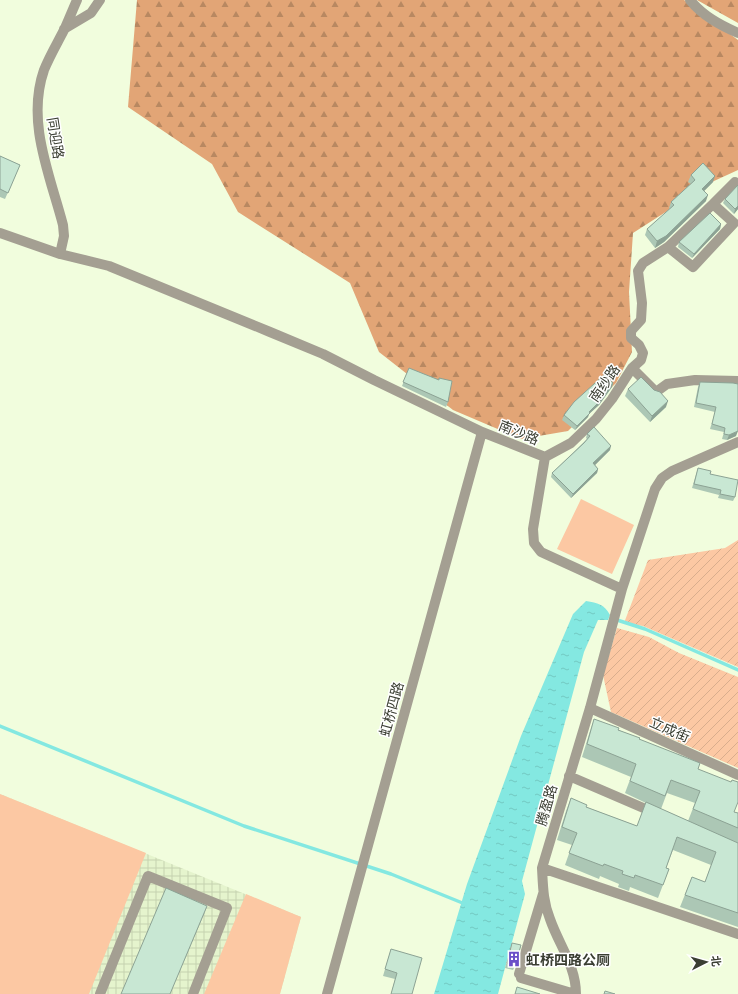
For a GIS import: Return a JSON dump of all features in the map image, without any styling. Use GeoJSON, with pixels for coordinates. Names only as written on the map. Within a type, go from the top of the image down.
{"type":"FeatureCollection","features":[{"type":"Feature","properties":{"kind":"street"},"geometry":{"type":"LineString","coordinates":[[64,29],[91,13],[100,0]]}},
{"type":"Feature","properties":{"kind":"street"},"geometry":{"type":"LineString","coordinates":[[690,0],[704,14],[719,24],[738,33]]}},
{"type":"Feature","properties":{"kind":"street","name":"同迎路"},"geometry":{"type":"LineString","coordinates":[[60,254],[64,236],[64,225],[43,153],[37,116],[39,93],[44,71],[53,49],[77,1]]}},
{"type":"Feature","properties":{"kind":"street"},"geometry":{"type":"LineString","coordinates":[[632,368],[640,360],[643,353],[639,345],[631,338],[631,332],[641,320],[642,303],[638,271],[643,263],[668,247],[735,182]]}},
{"type":"Feature","properties":{"kind":"street"},"geometry":{"type":"LineString","coordinates":[[668,247],[693,267],[734,223],[713,204]]}},
{"type":"Feature","properties":{"kind":"street","name":"南沙路"},"geometry":{"type":"LineString","coordinates":[[0,233],[60,254],[109,266],[270,332],[323,354],[482,432],[545,457]]}},
{"type":"Feature","properties":{"kind":"street","name":"南纱路"},"geometry":{"type":"LineString","coordinates":[[545,457],[570,443],[596,419],[632,368],[656,392],[668,384],[695,380],[738,381]]}},
{"type":"Feature","properties":{"kind":"street","name":"虹桥四路"},"geometry":{"type":"LineString","coordinates":[[327,994],[482,432]]}},
{"type":"Feature","properties":{"kind":"street","name":"腾盈路"},"geometry":{"type":"LineString","coordinates":[[575,994],[576,985],[572,967],[550,919],[543,894],[542,868],[590,708],[622,589],[655,489],[662,478],[672,471],[738,442]]}},
{"type":"Feature","properties":{"kind":"street"},"geometry":{"type":"LineString","coordinates":[[545,457],[533,529],[534,543],[541,552],[622,589]]}},
{"type":"Feature","properties":{"kind":"street","name":"立成街"},"geometry":{"type":"LineString","coordinates":[[590,708],[738,775]]}},
{"type":"Feature","properties":{"kind":"street"},"geometry":{"type":"LineString","coordinates":[[569,776],[668,819]]}},
{"type":"Feature","properties":{"kind":"street"},"geometry":{"type":"LineString","coordinates":[[542,868],[738,934]]}},
{"type":"Feature","properties":{"kind":"street"},"geometry":{"type":"LineString","coordinates":[[100,994],[148,876],[227,908],[194,994]]}},
{"type":"Feature","properties":{"kind":"street"},"geometry":{"type":"LineString","coordinates":[[543,894],[520,976],[575,994]]}},
{"type":"Feature","properties":{"kind":"shaded area"},"geometry":{"type":"Polygon","coordinates":[[[581,499],[634,525],[612,574],[557,549],[581,499]]]}},
{"type":"Feature","properties":{"kind":"shaded area"},"geometry":{"type":"Polygon","coordinates":[[[738,540],[738,667],[643,626],[624,623],[648,560],[725,548],[738,540]]]}},
{"type":"Feature","properties":{"kind":"shaded area"},"geometry":{"type":"Polygon","coordinates":[[[617,628],[649,637],[679,653],[738,677],[738,768],[611,712],[603,675],[617,628]]]}},
{"type":"Feature","properties":{"kind":"shaded area"},"geometry":{"type":"Polygon","coordinates":[[[0,794],[301,917],[280,994],[0,994],[0,794]]]}},
{"type":"Feature","properties":{"kind":"shaded area"},"geometry":{"type":"Polygon","coordinates":[[[0,794],[146,853],[89,994],[0,994],[0,794]]]}},
{"type":"Feature","properties":{"kind":"shaded area"},"geometry":{"type":"Polygon","coordinates":[[[246,894],[301,917],[280,994],[204,994],[246,894]]]}},
{"type":"Feature","properties":{"kind":"green space"},"geometry":{"type":"Polygon","coordinates":[[[137,0],[684,0],[738,40],[738,170],[714,181],[633,233],[629,292],[632,352],[616,383],[568,431],[521,439],[453,410],[379,352],[350,283],[238,212],[212,164],[128,107],[137,0]]]}},
{"type":"Feature","properties":{"kind":"green space"},"geometry":{"type":"Polygon","coordinates":[[[697,0],[738,0],[738,23],[697,0]]]}},
{"type":"Feature","properties":{"kind":"water"},"geometry":{"type":"Polygon","coordinates":[[[586,601],[594,602],[600,605],[605,608],[610,615],[608,620],[598,620],[584,652],[522,881],[525,894],[498,994],[434,994],[467,884],[521,736],[573,614],[586,601]]]}},
{"type":"Feature","properties":{"kind":"building"},"geometry":{"type":"Polygon","coordinates":[[[0,156],[20,165],[8,193],[0,189],[0,156]]]}},
{"type":"Feature","properties":{"kind":"building"},"geometry":{"type":"Polygon","coordinates":[[[703,163],[715,176],[702,189],[708,195],[666,236],[657,241],[647,229],[674,205],[671,202],[695,180],[691,175],[703,163]]]}},
{"type":"Feature","properties":{"kind":"building"},"geometry":{"type":"Polygon","coordinates":[[[738,185],[738,206],[735,209],[725,199],[738,185]]]}},
{"type":"Feature","properties":{"kind":"building"},"geometry":{"type":"Polygon","coordinates":[[[710,213],[721,224],[694,254],[679,242],[710,213]]]}},
{"type":"Feature","properties":{"kind":"building"},"geometry":{"type":"Polygon","coordinates":[[[409,368],[439,380],[439,378],[452,381],[448,402],[403,382],[409,368]]]}},
{"type":"Feature","properties":{"kind":"building"},"geometry":{"type":"Polygon","coordinates":[[[605,374],[613,383],[600,401],[589,412],[590,413],[577,426],[564,415],[574,402],[605,374]]]}},
{"type":"Feature","properties":{"kind":"building"},"geometry":{"type":"Polygon","coordinates":[[[641,377],[654,390],[660,392],[668,401],[652,416],[628,389],[641,377]]]}},
{"type":"Feature","properties":{"kind":"building"},"geometry":{"type":"Polygon","coordinates":[[[700,382],[738,384],[738,431],[729,435],[724,434],[725,428],[712,424],[716,407],[696,403],[700,382]]]}},
{"type":"Feature","properties":{"kind":"building"},"geometry":{"type":"Polygon","coordinates":[[[594,427],[611,446],[593,463],[598,469],[573,494],[552,473],[584,443],[590,436],[587,434],[594,427]]]}},
{"type":"Feature","properties":{"kind":"building"},"geometry":{"type":"Polygon","coordinates":[[[698,468],[711,471],[710,474],[738,480],[735,497],[720,494],[721,490],[694,484],[698,468]]]}},
{"type":"Feature","properties":{"kind":"building"},"geometry":{"type":"Polygon","coordinates":[[[594,719],[619,728],[618,730],[700,763],[698,769],[731,782],[732,780],[738,782],[738,802],[734,812],[738,813],[738,828],[693,809],[700,791],[671,780],[665,796],[630,781],[636,764],[587,744],[594,719]]]}},
{"type":"Feature","properties":{"kind":"building"},"geometry":{"type":"Polygon","coordinates":[[[571,798],[587,805],[586,807],[637,826],[646,802],[738,843],[738,913],[685,895],[692,877],[705,882],[716,852],[677,837],[666,868],[669,869],[663,885],[635,875],[634,878],[622,874],[623,871],[604,864],[603,866],[569,853],[577,833],[562,827],[571,798]]]}},
{"type":"Feature","properties":{"kind":"building"},"geometry":{"type":"Polygon","coordinates":[[[166,888],[207,906],[170,994],[121,994],[166,888]]]}},
{"type":"Feature","properties":{"kind":"building"},"geometry":{"type":"Polygon","coordinates":[[[512,943],[521,945],[515,966],[507,963],[512,943]]]}},
{"type":"Feature","properties":{"kind":"building"},"geometry":{"type":"Polygon","coordinates":[[[391,949],[422,958],[412,994],[391,994],[397,973],[385,969],[391,949]]]}},
{"type":"Feature","properties":{"kind":"building"},"geometry":{"type":"Polygon","coordinates":[[[517,987],[540,994],[515,994],[517,987]]]}},
{"type":"Feature","properties":{"kind":"building"},"geometry":{"type":"Polygon","coordinates":[[[605,991],[615,994],[604,994],[605,991]]]}},
{"type":"Feature","properties":{"kind":"waterway"},"geometry":{"type":"LineString","coordinates":[[614,619],[645,629],[738,670]]}},
{"type":"Feature","properties":{"kind":"waterway"},"geometry":{"type":"LineString","coordinates":[[0,726],[244,826],[391,874],[465,904]]}},
{"type":"Feature","properties":{"kind":"place","name":"虹桥四路公厕"},"geometry":{"type":"Point","coordinates":[514,959]}}]}
